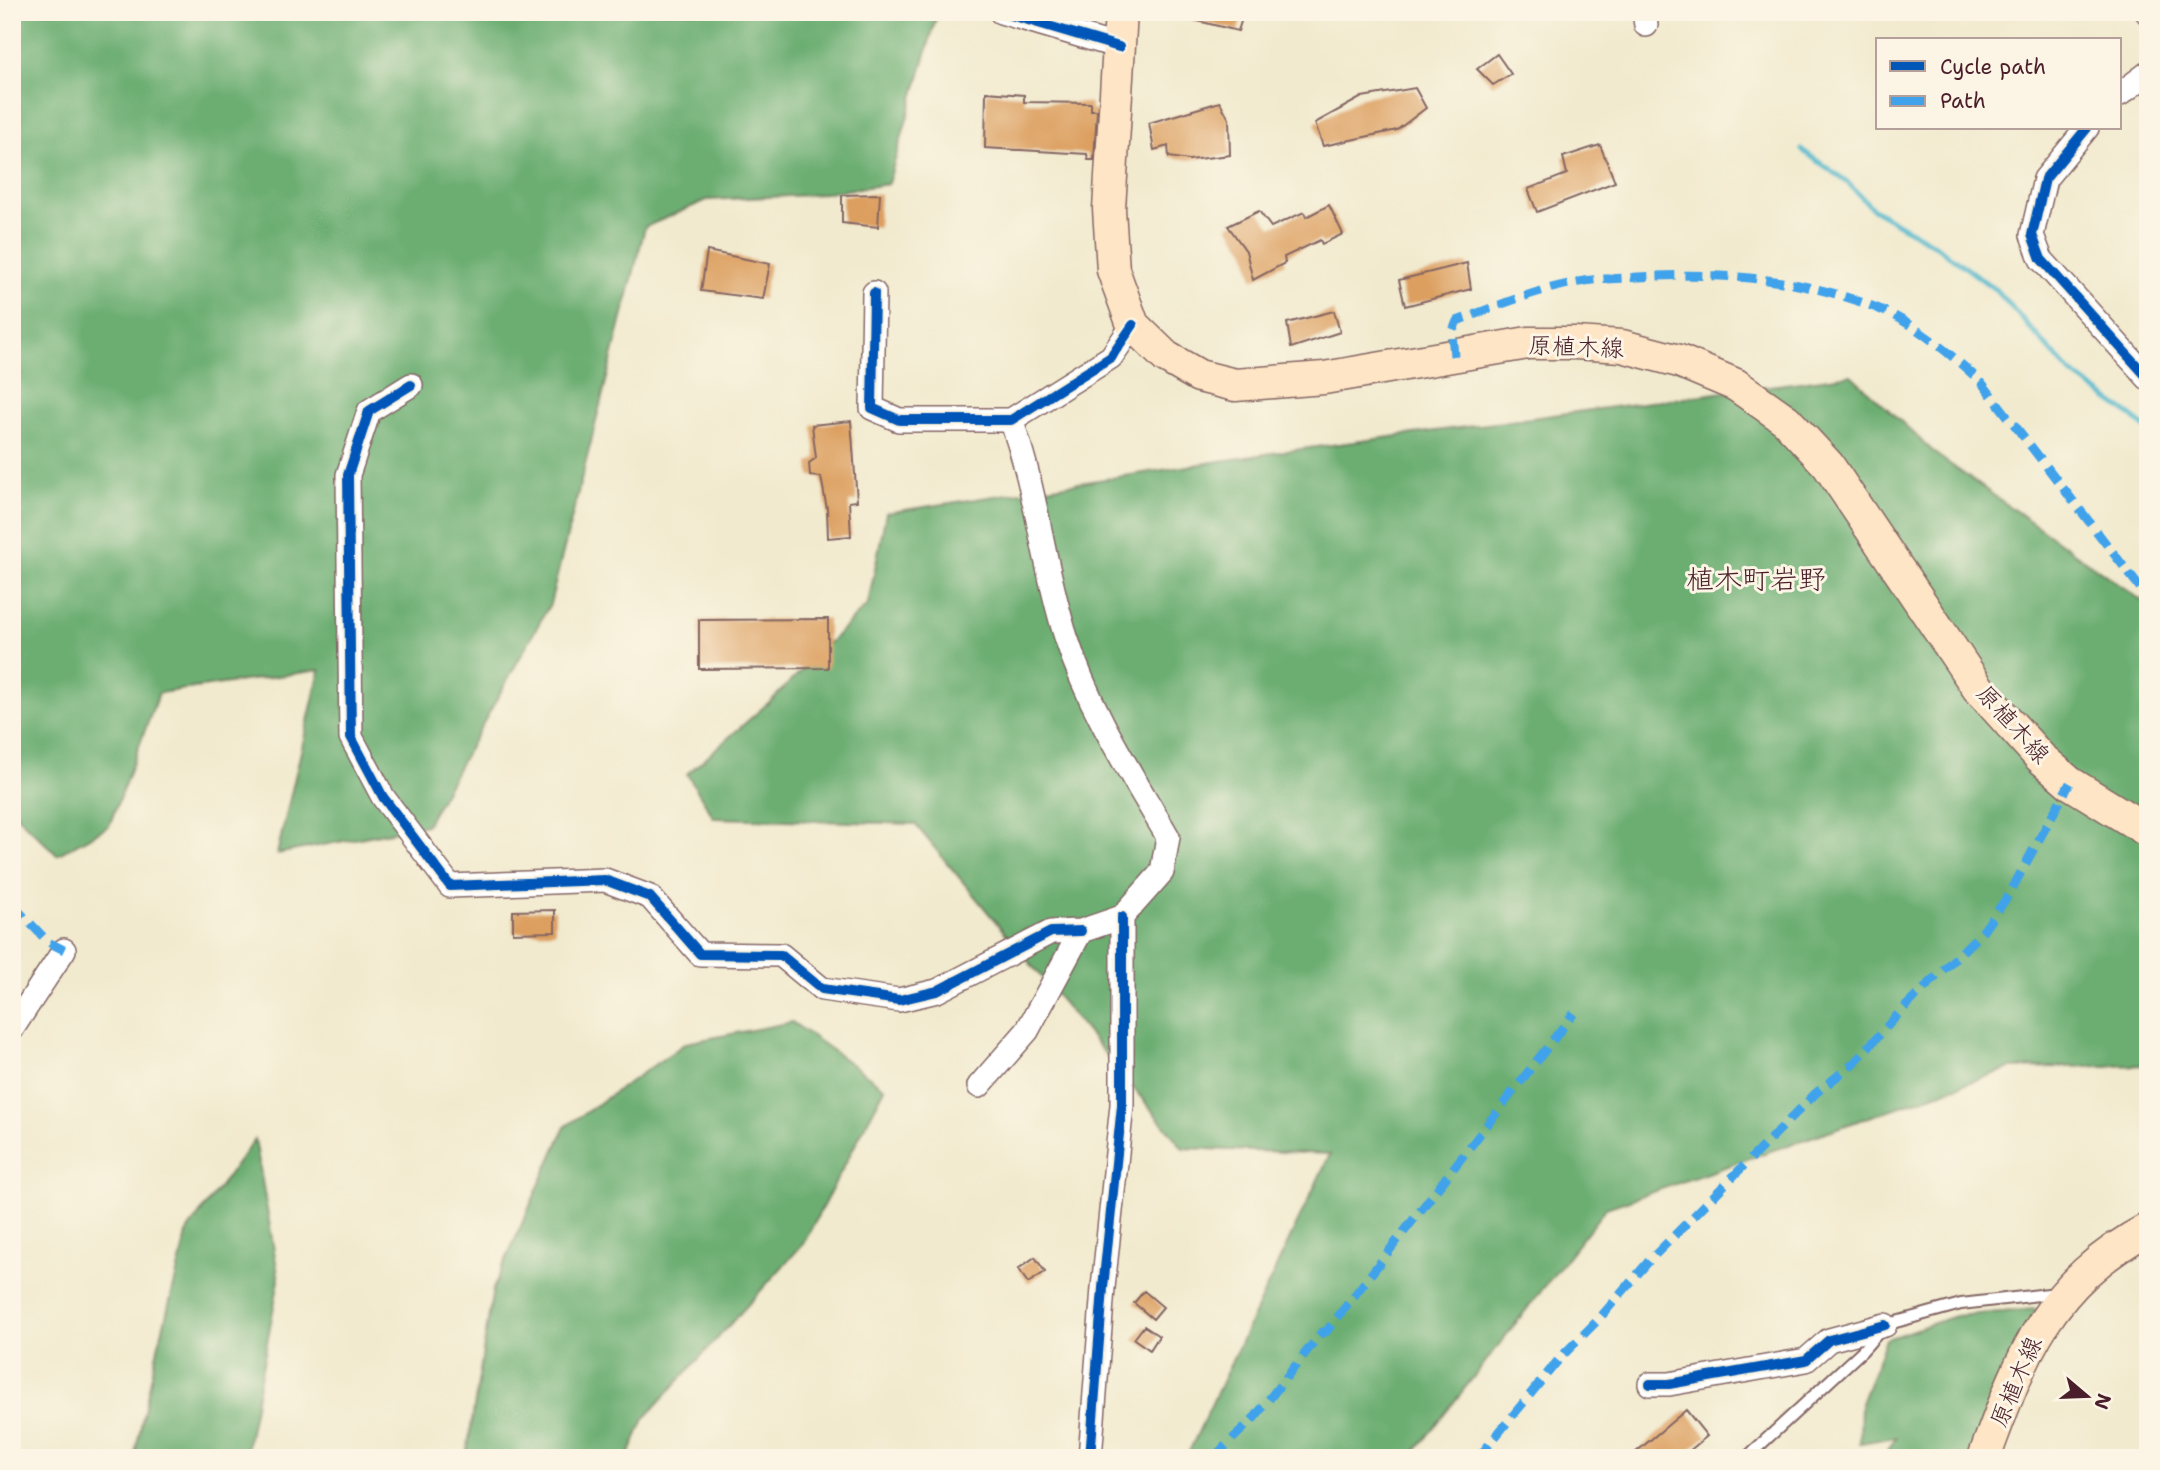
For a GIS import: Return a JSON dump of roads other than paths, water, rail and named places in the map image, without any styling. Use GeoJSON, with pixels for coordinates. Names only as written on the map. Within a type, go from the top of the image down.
{"type":"FeatureCollection","features":[{"type":"Feature","properties":{"kind":"main road","name":"原植木線"},"geometry":{"type":"LineString","coordinates":[[1121,12],[1111,234],[1113,270],[1133,325],[1177,363],[1199,376],[1235,385],[1324,377],[1528,343],[1575,343],[1622,346],[1679,361],[1735,385],[1786,420],[1828,466],[1978,688],[2040,757],[2070,783],[2148,831]]}},
{"type":"Feature","properties":{"kind":"main road","name":"原植木線"},"geometry":{"type":"LineString","coordinates":[[1984,1458],[2026,1348],[2066,1292],[2112,1248],[2148,1229]]}},
{"type":"Feature","properties":{"kind":"street"},"geometry":{"type":"LineString","coordinates":[[1001,12],[1119,47]]}},
{"type":"Feature","properties":{"kind":"street"},"geometry":{"type":"LineString","coordinates":[[2122,92],[2148,73]]}},
{"type":"Feature","properties":{"kind":"street"},"geometry":{"type":"LineString","coordinates":[[2085,130],[2045,179],[2032,235],[2041,259],[2148,378]]}},
{"type":"Feature","properties":{"kind":"street"},"geometry":{"type":"LineString","coordinates":[[874,293],[872,408],[899,420],[1011,420],[1111,356],[1133,325]]}},
{"type":"Feature","properties":{"kind":"street"},"geometry":{"type":"LineString","coordinates":[[411,385],[369,411],[348,475],[351,737],[383,797],[450,886],[605,880],[650,897],[700,954],[781,955],[822,989],[859,992],[870,998],[889,999],[937,991],[1051,932],[1082,931],[1122,917],[1162,872],[1168,836],[1096,714],[1067,640],[1052,591],[1024,456],[1011,420]]}},
{"type":"Feature","properties":{"kind":"street"},"geometry":{"type":"LineString","coordinates":[[1090,1458],[1103,1288],[1122,1105],[1122,917]]}},
{"type":"Feature","properties":{"kind":"street"},"geometry":{"type":"LineString","coordinates":[[979,1086],[1027,1031],[1082,931]]}},
{"type":"Feature","properties":{"kind":"street"},"geometry":{"type":"LineString","coordinates":[[12,1029],[64,950]]}},
{"type":"Feature","properties":{"kind":"street"},"geometry":{"type":"LineString","coordinates":[[1650,1384],[1669,1384],[1806,1360],[1829,1340],[1885,1325]]}},
{"type":"Feature","properties":{"kind":"lane"},"geometry":{"type":"LineString","coordinates":[[1746,1458],[1862,1352],[1885,1325],[1961,1304],[2066,1292]]}},
{"type":"Feature","properties":{"kind":"waterway"},"geometry":{"type":"LineString","coordinates":[[1802,150],[1846,181],[1873,209],[1935,245],[1996,290],[2070,372],[2133,417],[2148,431]]}},
{"type":"Feature","properties":{"kind":"district","name":"植木町岩野"},"geometry":{"type":"Point","coordinates":[1756,579]}}]}
